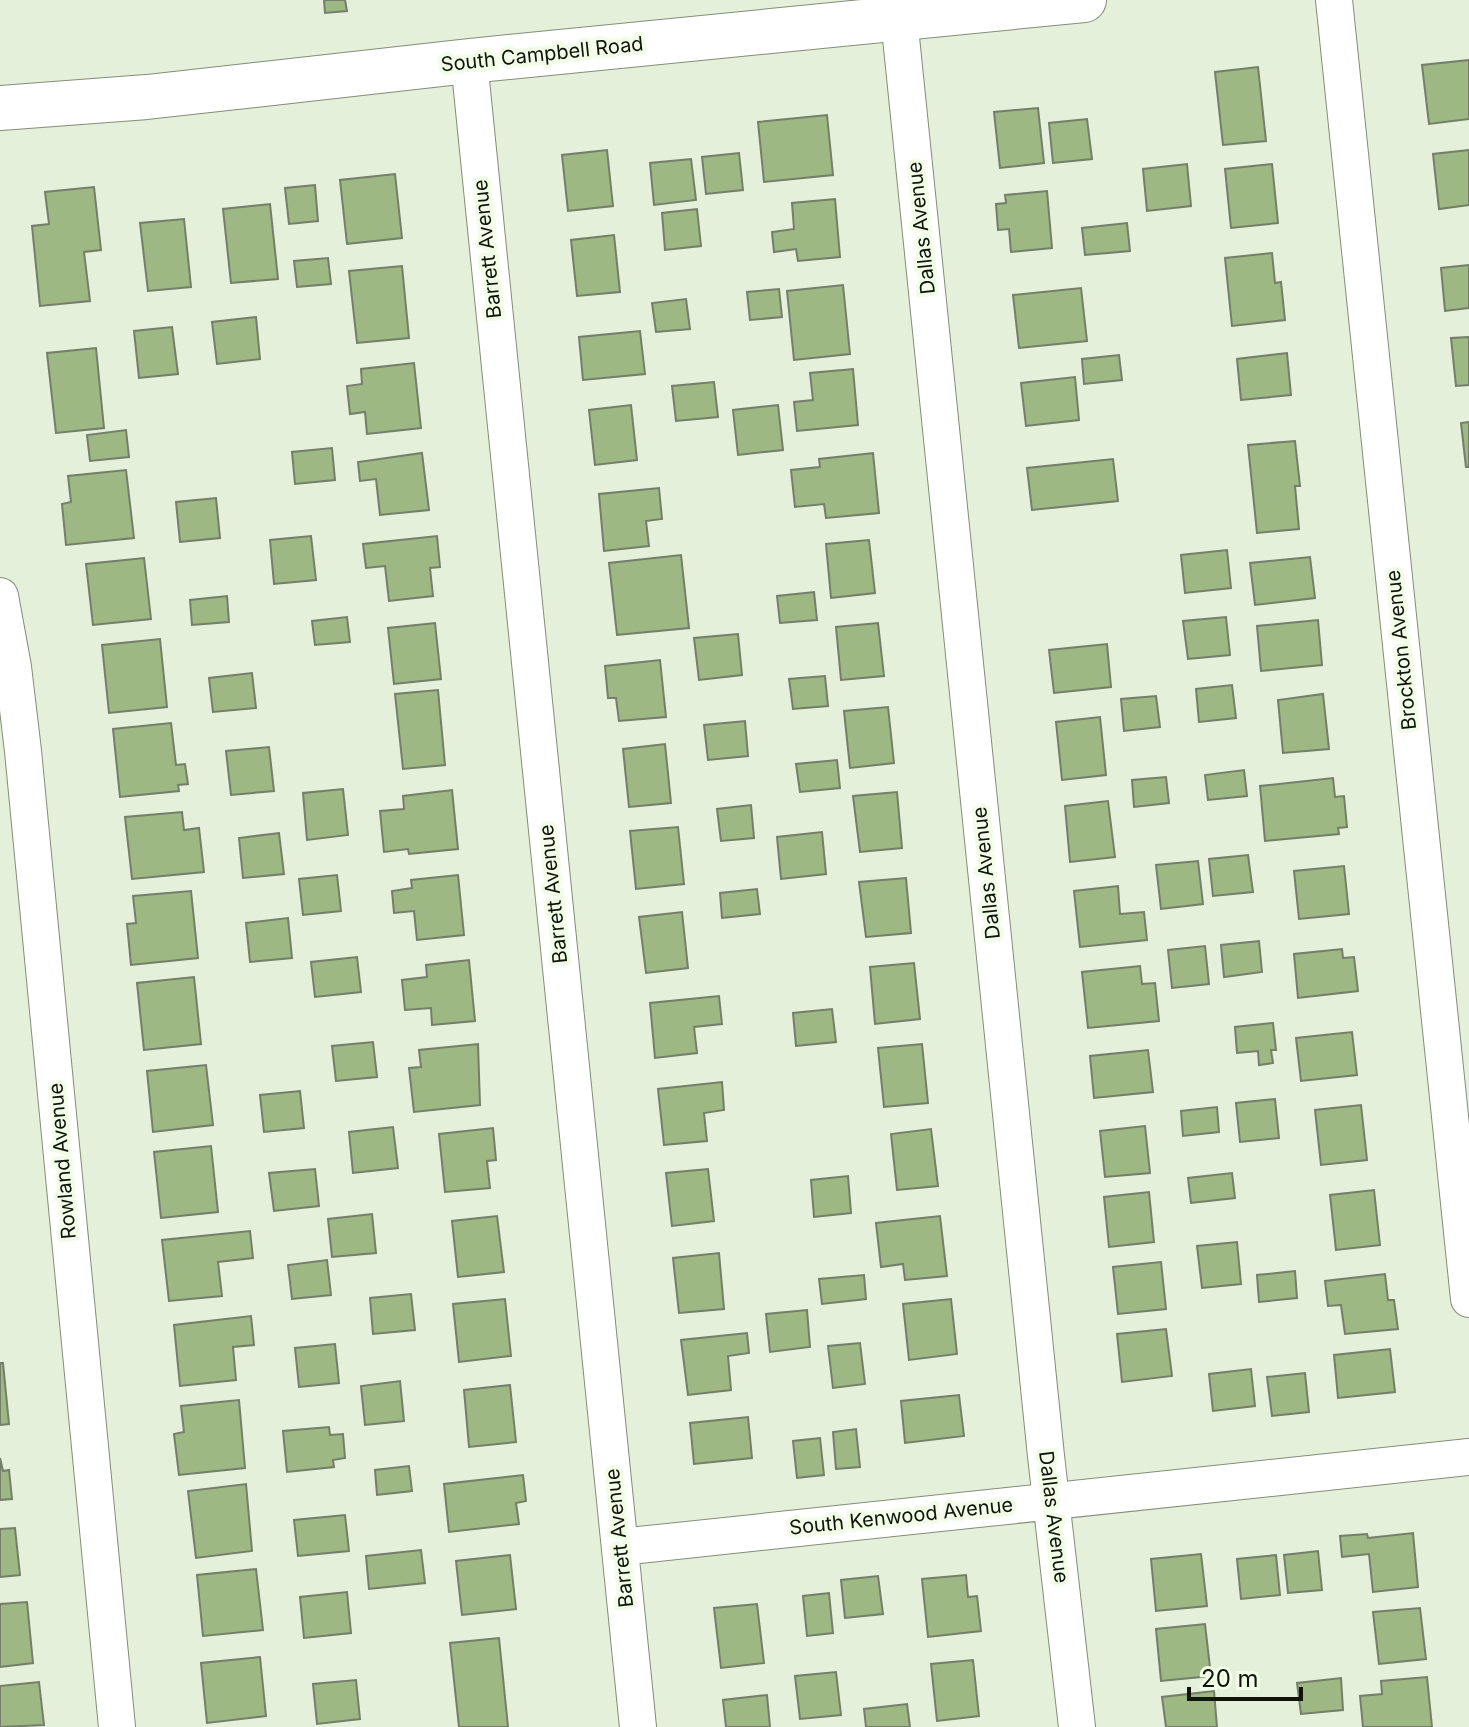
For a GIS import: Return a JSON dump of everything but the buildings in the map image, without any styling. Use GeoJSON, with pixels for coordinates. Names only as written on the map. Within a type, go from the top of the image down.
{"type":"FeatureCollection","features":[{"type":"Feature","properties":{"kind":"street","name":"South Campbell Road"},"geometry":{"type":"LineString","coordinates":[[0,108],[147,97],[469,61],[1084,0]]}},
{"type":"Feature","properties":{"kind":"street","name":"Brockton Avenue"},"geometry":{"type":"LineString","coordinates":[[1334,0],[1469,1299]]}},
{"type":"Feature","properties":{"kind":"street","name":"Dallas Avenue"},"geometry":{"type":"LineString","coordinates":[[899,18],[1077,1727]]}},
{"type":"Feature","properties":{"kind":"street","name":"Barrett Avenue"},"geometry":{"type":"LineString","coordinates":[[469,61],[638,1727]]}},
{"type":"Feature","properties":{"kind":"street","name":"Rowland Avenue"},"geometry":{"type":"LineString","coordinates":[[0,596],[13,667],[23,751],[117,1727]]}},
{"type":"Feature","properties":{"kind":"street","name":"South Kenwood Avenue"},"geometry":{"type":"LineString","coordinates":[[620,1547],[1469,1457]]}}]}
